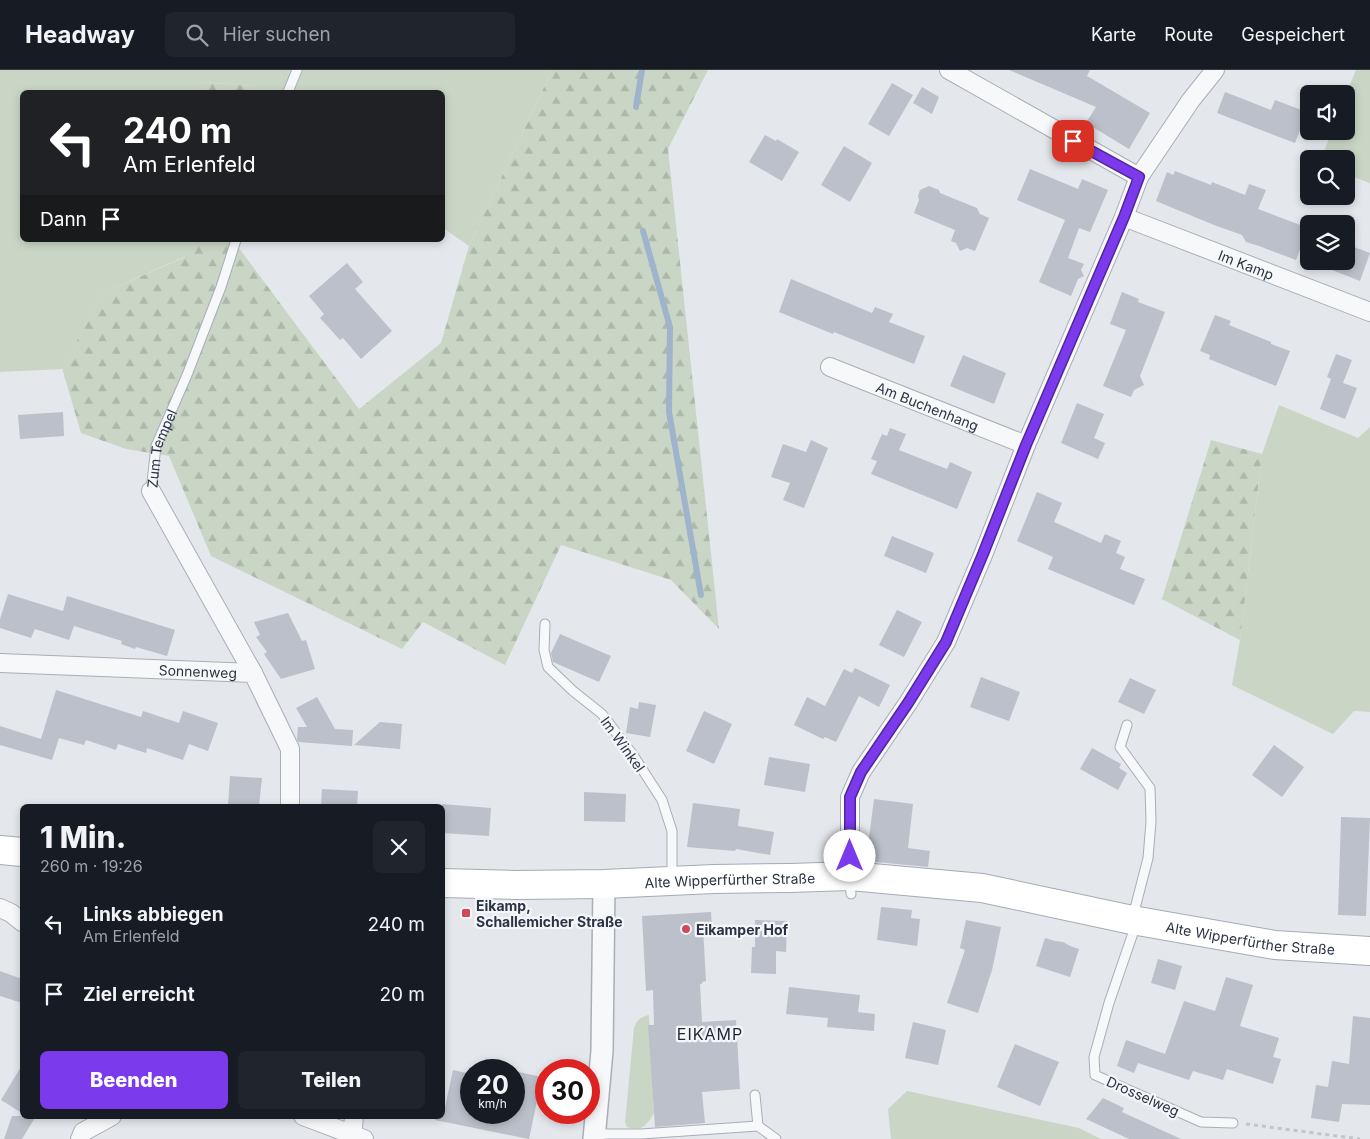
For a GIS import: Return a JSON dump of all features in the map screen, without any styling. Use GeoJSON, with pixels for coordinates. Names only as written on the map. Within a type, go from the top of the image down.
{"type":"FeatureCollection","features":[{"type":"Feature","properties":{"kind":"main road"},"geometry":{"type":"LineString","coordinates":[[0,850],[20,852]]}},
{"type":"Feature","properties":{"kind":"main road","name":"Alte Wipperfürther Straße"},"geometry":{"type":"LineString","coordinates":[[445,883],[517,885],[604,884],[790,878],[850,885],[982,888],[1132,920],[1275,945],[1370,951]]}},
{"type":"Feature","properties":{"kind":"street"},"geometry":{"type":"LineString","coordinates":[[949,70],[1139,177]]}},
{"type":"Feature","properties":{"kind":"street"},"geometry":{"type":"LineString","coordinates":[[850,885],[850,797],[861,772],[908,703],[946,642],[1026,445],[1124,217],[1139,177],[1191,100],[1215,70]]}},
{"type":"Feature","properties":{"kind":"street","name":"Im Kamp"},"geometry":{"type":"LineString","coordinates":[[1124,217],[1370,312]]}},
{"type":"Feature","properties":{"kind":"street","name":"Am Buchenhang"},"geometry":{"type":"LineString","coordinates":[[830,367],[1026,445]]}},
{"type":"Feature","properties":{"kind":"street","name":"Zum Tempel"},"geometry":{"type":"LineString","coordinates":[[151,491],[253,673]]}},
{"type":"Feature","properties":{"kind":"street","name":"Sonnenweg"},"geometry":{"type":"LineString","coordinates":[[0,664],[253,673],[290,749],[290,804]]}},
{"type":"Feature","properties":{"kind":"street"},"geometry":{"type":"LineString","coordinates":[[595,1137],[602,1051],[604,884]]}},
{"type":"Feature","properties":{"kind":"street"},"geometry":{"type":"LineString","coordinates":[[0,908],[11,913],[20,920]]}},
{"type":"Feature","properties":{"kind":"street"},"geometry":{"type":"LineString","coordinates":[[80,1139],[83,1132],[107,1119]]}},
{"type":"Feature","properties":{"kind":"street"},"geometry":{"type":"LineString","coordinates":[[310,1119],[356,1138],[354,1119]]}},
{"type":"Feature","properties":{"kind":"lane"},"geometry":{"type":"LineString","coordinates":[[289,90],[297,70]]}},
{"type":"Feature","properties":{"kind":"lane","name":"Zum Tempel"},"geometry":{"type":"LineString","coordinates":[[151,491],[156,446],[187,375],[221,287],[235,242]]}},
{"type":"Feature","properties":{"kind":"lane","name":"Im Winkel"},"geometry":{"type":"LineString","coordinates":[[545,624],[544,650],[548,667],[602,714],[633,755],[662,800],[672,831],[672,882]]}},
{"type":"Feature","properties":{"kind":"lane"},"geometry":{"type":"LineString","coordinates":[[1127,725],[1120,747],[1150,788],[1151,822],[1148,858],[1132,920]]}},
{"type":"Feature","properties":{"kind":"lane","name":"Drosselweg"},"geometry":{"type":"LineString","coordinates":[[1132,920],[1133,933],[1109,1003],[1094,1057],[1095,1075],[1201,1122],[1234,1123]]}},
{"type":"Feature","properties":{"kind":"lane"},"geometry":{"type":"LineString","coordinates":[[756,1095],[758,1126]]}},
{"type":"Feature","properties":{"kind":"lane"},"geometry":{"type":"LineString","coordinates":[[595,1137],[758,1126],[776,1139]]}},
{"type":"Feature","properties":{"kind":"path"},"geometry":{"type":"LineString","coordinates":[[1234,1123],[1360,1139]]}},
{"type":"Feature","properties":{"kind":"green space"},"geometry":{"type":"Polygon","coordinates":[[[0,70],[292,70],[285,90],[254,90],[253,86],[203,82],[201,90],[20,90],[20,242],[188,242],[186,256],[103,293],[62,369],[0,372],[0,70]]]}},
{"type":"Feature","properties":{"kind":"green space"},"geometry":{"type":"Polygon","coordinates":[[[300,70],[552,70],[469,246],[445,229],[445,90],[293,90],[300,70]]]}},
{"type":"Feature","properties":{"kind":"green space"},"geometry":{"type":"Polygon","coordinates":[[[552,70],[708,70],[668,149],[719,629],[671,580],[561,545],[505,665],[423,622],[402,649],[211,556],[169,456],[126,449],[81,433],[62,368],[103,293],[185,257],[187,242],[234,242],[359,409],[441,343],[469,246],[552,70]]]}},
{"type":"Feature","properties":{"kind":"green space"},"geometry":{"type":"Polygon","coordinates":[[[1356,70],[1370,70],[1370,183],[1355,177],[1355,150],[1325,150],[1328,140],[1355,140],[1355,85],[1350,85],[1356,70]]]}},
{"type":"Feature","properties":{"kind":"green space"},"geometry":{"type":"Polygon","coordinates":[[[202,82],[253,86],[254,90],[201,90],[202,82]]]}},
{"type":"Feature","properties":{"kind":"green space"},"geometry":{"type":"Polygon","coordinates":[[[1279,405],[1358,438],[1370,427],[1370,712],[1354,711],[1333,734],[1232,685],[1240,640],[1262,454],[1279,405]]]}},
{"type":"Feature","properties":{"kind":"green space"},"geometry":{"type":"Polygon","coordinates":[[[1211,440],[1262,454],[1240,640],[1162,599],[1211,440]]]}},
{"type":"Feature","properties":{"kind":"green space"},"geometry":{"type":"Polygon","coordinates":[[[649,1015],[654,1113],[644,1126],[637,1129],[627,1127],[625,1122],[634,1028],[639,1019],[649,1015]]]}},
{"type":"Feature","properties":{"kind":"green space"},"geometry":{"type":"Polygon","coordinates":[[[907,1091],[1079,1128],[1101,1139],[891,1139],[888,1109],[907,1091]]]}},
{"type":"Feature","properties":{"kind":"building"},"geometry":{"type":"Polygon","coordinates":[[[1009,70],[1090,70],[1087,76],[1150,113],[1129,149],[1086,123],[1096,107],[1009,70]]]}},
{"type":"Feature","properties":{"kind":"building"},"geometry":{"type":"Polygon","coordinates":[[[892,83],[913,95],[889,136],[868,124],[892,83]]]}},
{"type":"Feature","properties":{"kind":"building"},"geometry":{"type":"Polygon","coordinates":[[[922,87],[939,97],[932,114],[913,103],[922,87]]]}},
{"type":"Feature","properties":{"kind":"building"},"geometry":{"type":"Polygon","coordinates":[[[1225,92],[1271,110],[1275,100],[1300,109],[1300,130],[1295,143],[1217,113],[1225,92]]]}},
{"type":"Feature","properties":{"kind":"building"},"geometry":{"type":"Polygon","coordinates":[[[765,135],[776,141],[777,139],[799,152],[782,181],[749,162],[765,135]]]}},
{"type":"Feature","properties":{"kind":"building"},"geometry":{"type":"Polygon","coordinates":[[[844,146],[872,163],[850,202],[821,185],[844,146]]]}},
{"type":"Feature","properties":{"kind":"building"},"geometry":{"type":"Polygon","coordinates":[[[1030,169],[1078,189],[1082,179],[1108,190],[1090,232],[1079,228],[1068,258],[1084,264],[1081,270],[1084,276],[1078,279],[1071,296],[1039,282],[1065,220],[1017,200],[1030,169]]]}},
{"type":"Feature","properties":{"kind":"building"},"geometry":{"type":"Polygon","coordinates":[[[1175,171],[1211,185],[1212,182],[1245,195],[1249,184],[1266,190],[1258,209],[1300,225],[1300,249],[1296,260],[1246,242],[1242,235],[1156,201],[1167,172],[1173,175],[1175,171]]]}},
{"type":"Feature","properties":{"kind":"building"},"geometry":{"type":"Polygon","coordinates":[[[929,186],[939,190],[940,193],[977,208],[980,214],[989,218],[975,251],[967,248],[960,251],[956,243],[951,241],[955,230],[914,213],[919,200],[920,190],[929,186]]]}},
{"type":"Feature","properties":{"kind":"building"},"geometry":{"type":"Polygon","coordinates":[[[1355,247],[1370,253],[1360,281],[1332,270],[1355,270],[1355,247]]]}},
{"type":"Feature","properties":{"kind":"building"},"geometry":{"type":"Polygon","coordinates":[[[347,263],[363,282],[355,289],[392,331],[361,359],[343,338],[340,340],[320,318],[324,314],[309,296],[347,263]]]}},
{"type":"Feature","properties":{"kind":"building"},"geometry":{"type":"Polygon","coordinates":[[[791,279],[872,313],[875,307],[893,314],[889,322],[925,336],[914,364],[779,312],[791,279]]]}},
{"type":"Feature","properties":{"kind":"building"},"geometry":{"type":"Polygon","coordinates":[[[1122,292],[1139,299],[1138,302],[1165,312],[1140,376],[1144,385],[1134,390],[1131,397],[1103,386],[1126,330],[1110,324],[1122,292]]]}},
{"type":"Feature","properties":{"kind":"building"},"geometry":{"type":"Polygon","coordinates":[[[1215,315],[1231,321],[1229,325],[1290,351],[1276,386],[1209,359],[1210,355],[1200,351],[1215,315]]]}},
{"type":"Feature","properties":{"kind":"building"},"geometry":{"type":"Polygon","coordinates":[[[1336,354],[1352,360],[1343,383],[1357,388],[1345,419],[1320,409],[1331,379],[1327,377],[1336,354]]]}},
{"type":"Feature","properties":{"kind":"building"},"geometry":{"type":"Polygon","coordinates":[[[963,355],[1006,373],[994,404],[950,386],[963,355]]]}},
{"type":"Feature","properties":{"kind":"building"},"geometry":{"type":"Polygon","coordinates":[[[1077,403],[1104,414],[1094,438],[1105,443],[1098,459],[1061,443],[1077,403]]]}},
{"type":"Feature","properties":{"kind":"building"},"geometry":{"type":"Polygon","coordinates":[[[63,412],[64,436],[20,439],[18,415],[63,412]]]}},
{"type":"Feature","properties":{"kind":"building"},"geometry":{"type":"Polygon","coordinates":[[[890,428],[906,434],[899,450],[947,469],[950,462],[972,472],[957,509],[871,474],[877,461],[871,459],[882,434],[887,436],[890,428]]]}},
{"type":"Feature","properties":{"kind":"building"},"geometry":{"type":"Polygon","coordinates":[[[811,440],[828,448],[804,508],[783,500],[790,483],[771,477],[783,444],[806,452],[811,440]]]}},
{"type":"Feature","properties":{"kind":"building"},"geometry":{"type":"Polygon","coordinates":[[[1037,492],[1062,503],[1054,522],[1101,543],[1105,534],[1121,541],[1116,553],[1125,557],[1120,569],[1145,579],[1134,605],[1048,569],[1053,557],[1017,541],[1037,492]]]}},
{"type":"Feature","properties":{"kind":"building"},"geometry":{"type":"Polygon","coordinates":[[[892,536],[934,553],[926,573],[884,556],[892,536]]]}},
{"type":"Feature","properties":{"kind":"building"},"geometry":{"type":"Polygon","coordinates":[[[8,594],[63,611],[67,596],[175,630],[167,656],[136,647],[135,649],[121,644],[122,641],[74,626],[69,640],[35,629],[31,638],[0,628],[0,619],[8,594]]]}},
{"type":"Feature","properties":{"kind":"building"},"geometry":{"type":"Polygon","coordinates":[[[897,610],[922,622],[904,657],[879,645],[897,610]]]}},
{"type":"Feature","properties":{"kind":"building"},"geometry":{"type":"Polygon","coordinates":[[[288,613],[302,641],[306,640],[315,669],[281,679],[264,654],[267,652],[256,637],[260,635],[254,622],[288,613]]]}},
{"type":"Feature","properties":{"kind":"building"},"geometry":{"type":"Polygon","coordinates":[[[560,634],[611,656],[599,682],[553,662],[551,653],[560,634]]]}},
{"type":"Feature","properties":{"kind":"building"},"geometry":{"type":"Polygon","coordinates":[[[855,668],[890,685],[879,707],[859,696],[836,742],[825,737],[823,739],[794,725],[807,697],[825,706],[844,669],[852,673],[855,668]]]}},
{"type":"Feature","properties":{"kind":"building"},"geometry":{"type":"Polygon","coordinates":[[[981,677],[1020,692],[1009,721],[970,707],[981,677]]]}},
{"type":"Feature","properties":{"kind":"building"},"geometry":{"type":"Polygon","coordinates":[[[1130,678],[1156,690],[1144,714],[1118,702],[1130,678]]]}},
{"type":"Feature","properties":{"kind":"building"},"geometry":{"type":"Polygon","coordinates":[[[56,690],[141,717],[143,711],[179,723],[183,711],[218,723],[208,751],[189,744],[183,760],[147,748],[146,753],[118,744],[116,750],[86,740],[84,745],[59,738],[52,760],[0,745],[0,726],[41,739],[56,690]]]}},
{"type":"Feature","properties":{"kind":"building"},"geometry":{"type":"Polygon","coordinates":[[[317,697],[335,729],[353,730],[352,746],[298,742],[298,727],[307,727],[296,708],[317,697]]]}},
{"type":"Feature","properties":{"kind":"building"},"geometry":{"type":"Polygon","coordinates":[[[639,702],[656,705],[650,737],[626,733],[630,707],[638,709],[639,702]]]}},
{"type":"Feature","properties":{"kind":"building"},"geometry":{"type":"Polygon","coordinates":[[[704,711],[732,724],[714,764],[686,751],[704,711]]]}},
{"type":"Feature","properties":{"kind":"building"},"geometry":{"type":"Polygon","coordinates":[[[380,722],[402,724],[400,749],[354,745],[380,722]]]}},
{"type":"Feature","properties":{"kind":"building"},"geometry":{"type":"Polygon","coordinates":[[[1274,745],[1304,767],[1282,797],[1252,775],[1274,745]]]}},
{"type":"Feature","properties":{"kind":"building"},"geometry":{"type":"Polygon","coordinates":[[[1092,748],[1121,764],[1119,768],[1127,773],[1118,790],[1080,769],[1092,748]]]}},
{"type":"Feature","properties":{"kind":"building"},"geometry":{"type":"Polygon","coordinates":[[[769,757],[810,764],[805,792],[764,785],[769,757]]]}},
{"type":"Feature","properties":{"kind":"building"},"geometry":{"type":"Polygon","coordinates":[[[230,776],[262,778],[259,804],[228,804],[230,776]]]}},
{"type":"Feature","properties":{"kind":"building"},"geometry":{"type":"Polygon","coordinates":[[[322,789],[358,791],[357,804],[321,804],[322,789]]]}},
{"type":"Feature","properties":{"kind":"building"},"geometry":{"type":"Polygon","coordinates":[[[584,792],[626,794],[625,822],[584,821],[584,792]]]}},
{"type":"Feature","properties":{"kind":"building"},"geometry":{"type":"Polygon","coordinates":[[[874,799],[913,804],[908,848],[930,851],[928,867],[866,861],[874,799]]]}},
{"type":"Feature","properties":{"kind":"building"},"geometry":{"type":"Polygon","coordinates":[[[693,803],[740,809],[738,826],[774,832],[770,855],[736,849],[735,851],[687,847],[693,803]]]}},
{"type":"Feature","properties":{"kind":"building"},"geometry":{"type":"Polygon","coordinates":[[[445,804],[491,808],[489,836],[445,833],[445,804]]]}},
{"type":"Feature","properties":{"kind":"building"},"geometry":{"type":"Polygon","coordinates":[[[1341,817],[1370,818],[1366,916],[1338,915],[1341,817]]]}},
{"type":"Feature","properties":{"kind":"building"},"geometry":{"type":"Polygon","coordinates":[[[881,907],[912,910],[911,918],[920,919],[917,946],[877,940],[881,907]]]}},
{"type":"Feature","properties":{"kind":"building"},"geometry":{"type":"Polygon","coordinates":[[[711,912],[712,928],[703,928],[706,981],[700,984],[702,1022],[736,1020],[740,1089],[702,1092],[705,1123],[655,1127],[648,1025],[654,1025],[653,990],[646,991],[642,916],[711,912]]]}},
{"type":"Feature","properties":{"kind":"building"},"geometry":{"type":"Polygon","coordinates":[[[755,920],[787,921],[786,952],[776,951],[776,974],[751,973],[752,947],[755,947],[755,920]]]}},
{"type":"Feature","properties":{"kind":"building"},"geometry":{"type":"Polygon","coordinates":[[[966,920],[1001,927],[992,970],[978,1013],[947,1003],[965,950],[960,948],[966,920]]]}},
{"type":"Feature","properties":{"kind":"building"},"geometry":{"type":"Polygon","coordinates":[[[1045,938],[1063,942],[1079,949],[1070,977],[1036,966],[1045,938]]]}},
{"type":"Feature","properties":{"kind":"building"},"geometry":{"type":"Polygon","coordinates":[[[1158,959],[1182,966],[1175,990],[1151,983],[1158,959]]]}},
{"type":"Feature","properties":{"kind":"building"},"geometry":{"type":"Polygon","coordinates":[[[0,971],[20,978],[20,1002],[0,996],[0,971]]]}},
{"type":"Feature","properties":{"kind":"building"},"geometry":{"type":"Polygon","coordinates":[[[1226,977],[1253,985],[1240,1026],[1279,1038],[1273,1057],[1281,1059],[1273,1084],[1227,1069],[1223,1080],[1193,1071],[1189,1080],[1138,1063],[1134,1073],[1117,1066],[1126,1040],[1165,1054],[1184,1001],[1215,1011],[1226,977]]]}},
{"type":"Feature","properties":{"kind":"building"},"geometry":{"type":"Polygon","coordinates":[[[789,987],[860,995],[858,1012],[875,1014],[874,1031],[827,1027],[828,1018],[786,1014],[789,987]]]}},
{"type":"Feature","properties":{"kind":"building"},"geometry":{"type":"Polygon","coordinates":[[[1353,1016],[1370,1018],[1370,1105],[1342,1104],[1339,1122],[1311,1118],[1316,1085],[1328,1087],[1332,1061],[1349,1064],[1353,1016]]]}},
{"type":"Feature","properties":{"kind":"building"},"geometry":{"type":"Polygon","coordinates":[[[913,1022],[946,1030],[938,1065],[905,1058],[913,1022]]]}},
{"type":"Feature","properties":{"kind":"building"},"geometry":{"type":"Polygon","coordinates":[[[1015,1044],[1059,1062],[1040,1106],[997,1087],[1015,1044]]]}},
{"type":"Feature","properties":{"kind":"building"},"geometry":{"type":"Polygon","coordinates":[[[20,1068],[20,1112],[1,1100],[20,1068]]]}},
{"type":"Feature","properties":{"kind":"building"},"geometry":{"type":"Polygon","coordinates":[[[453,1070],[460,1072],[460,1124],[525,1124],[525,1073],[535,1076],[535,1110],[529,1139],[435,1120],[445,1119],[445,1107],[453,1070]]]}},
{"type":"Feature","properties":{"kind":"building"},"geometry":{"type":"Polygon","coordinates":[[[1103,1098],[1124,1108],[1122,1112],[1181,1139],[1129,1139],[1086,1119],[1103,1098]]]}},
{"type":"Feature","properties":{"kind":"building"},"geometry":{"type":"Polygon","coordinates":[[[12,1116],[20,1116],[20,1119],[34,1119],[22,1139],[4,1139],[12,1116]]]}},
{"type":"Feature","properties":{"kind":"waterway"},"geometry":{"type":"LineString","coordinates":[[636,107],[642,70]]}},
{"type":"Feature","properties":{"kind":"waterway"},"geometry":{"type":"LineString","coordinates":[[643,231],[670,327],[669,412],[701,595]]}},
{"type":"Feature","properties":{"kind":"place","name":"Eikamp, Schallemicher Straße"},"geometry":{"type":"Point","coordinates":[466,913]}},
{"type":"Feature","properties":{"kind":"place","name":"Eikamper Hof"},"geometry":{"type":"Point","coordinates":[686,929]}},
{"type":"Feature","properties":{"kind":"district","name":"EIKAMP"},"geometry":{"type":"Point","coordinates":[710,1034]}},
{"type":"Feature","properties":{"kind":"route"},"geometry":{"type":"LineString","coordinates":[[850,856],[850,797],[861,772],[908,703],[946,642],[1026,445],[1124,217],[1139,177],[1073,141]]}}]}
